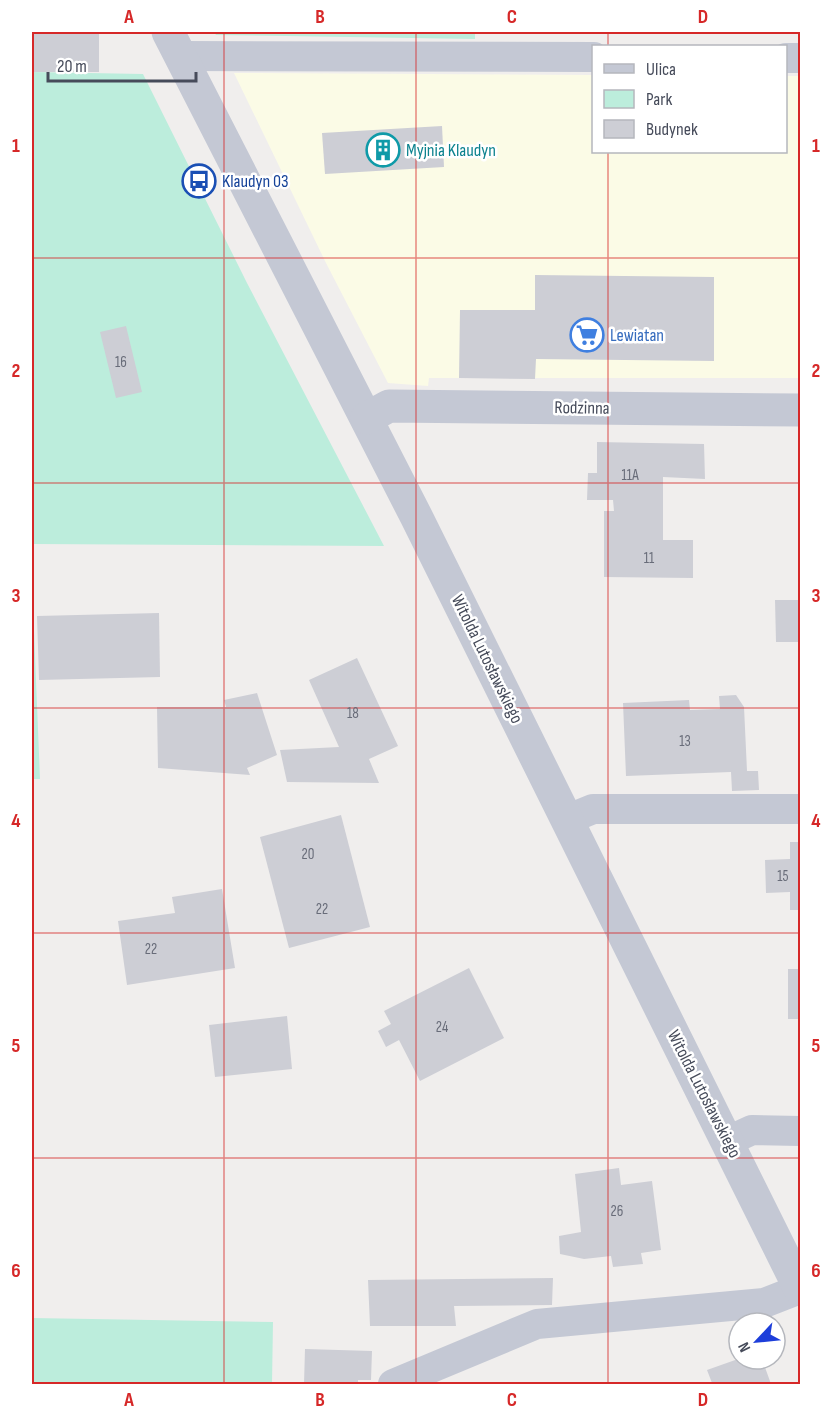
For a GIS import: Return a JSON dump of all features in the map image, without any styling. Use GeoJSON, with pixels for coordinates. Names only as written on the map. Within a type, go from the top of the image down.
{"type":"FeatureCollection","features":[{"type":"Feature","properties":{"kind":"street","name":"Witolda Lutosławskiego"},"geometry":{"type":"LineString","coordinates":[[175,44],[366,418],[801,1289]]}},
{"type":"Feature","properties":{"kind":"street","name":"Rodzinna"},"geometry":{"type":"LineString","coordinates":[[366,418],[389,406],[801,410]]}},
{"type":"Feature","properties":{"kind":"lane"},"geometry":{"type":"LineString","coordinates":[[175,44],[592,57]]}},
{"type":"Feature","properties":{"kind":"lane"},"geometry":{"type":"LineString","coordinates":[[566,820],[593,809],[801,809]]}},
{"type":"Feature","properties":{"kind":"lane"},"geometry":{"type":"LineString","coordinates":[[728,1141],[752,1130],[801,1131]]}},
{"type":"Feature","properties":{"kind":"lane"},"geometry":{"type":"LineString","coordinates":[[393,1384],[537,1324],[764,1303],[801,1289]]}},
{"type":"Feature","properties":{"kind":"shaded area"},"geometry":{"type":"Polygon","coordinates":[[[234,73],[592,75],[592,153],[787,153],[787,76],[800,76],[800,378],[429,378],[428,386],[388,383],[326,263],[234,73]]]}},
{"type":"Feature","properties":{"kind":"green space"},"geometry":{"type":"Polygon","coordinates":[[[214,32],[475,32],[475,39],[216,35],[214,32]]]}},
{"type":"Feature","properties":{"kind":"green space"},"geometry":{"type":"Polygon","coordinates":[[[32,72],[143,74],[247,283],[384,546],[32,544],[32,72]]]}},
{"type":"Feature","properties":{"kind":"green space"},"geometry":{"type":"Polygon","coordinates":[[[32,581],[40,779],[32,779],[32,581]]]}},
{"type":"Feature","properties":{"kind":"green space"},"geometry":{"type":"Polygon","coordinates":[[[32,1318],[273,1322],[272,1384],[32,1384],[32,1318]]]}},
{"type":"Feature","properties":{"kind":"building"},"geometry":{"type":"Polygon","coordinates":[[[32,32],[99,32],[99,72],[32,72],[32,32]]]}},
{"type":"Feature","properties":{"kind":"building","name":"Myjnia Klaudyn"},"geometry":{"type":"Polygon","coordinates":[[[442,126],[444,167],[325,174],[322,133],[442,126]]]}},
{"type":"Feature","properties":{"kind":"building","name":"Lewiatan"},"geometry":{"type":"Polygon","coordinates":[[[535,275],[714,277],[714,361],[536,359],[535,379],[459,378],[460,310],[535,310],[535,275]]]}},
{"type":"Feature","properties":{"kind":"building"},"geometry":{"type":"Polygon","coordinates":[[[126,326],[142,392],[116,398],[100,332],[126,326]]]}},
{"type":"Feature","properties":{"kind":"building"},"geometry":{"type":"Polygon","coordinates":[[[597,442],[704,444],[705,479],[663,477],[663,540],[693,540],[693,578],[604,577],[604,511],[614,511],[613,500],[587,500],[588,473],[597,473],[597,442]]]}},
{"type":"Feature","properties":{"kind":"building"},"geometry":{"type":"Polygon","coordinates":[[[775,600],[800,600],[800,642],[776,642],[775,600]]]}},
{"type":"Feature","properties":{"kind":"building"},"geometry":{"type":"Polygon","coordinates":[[[159,613],[160,677],[39,680],[37,616],[159,613]]]}},
{"type":"Feature","properties":{"kind":"building"},"geometry":{"type":"Polygon","coordinates":[[[357,658],[398,746],[369,759],[379,783],[287,782],[280,750],[339,747],[309,680],[357,658]]]}},
{"type":"Feature","properties":{"kind":"building"},"geometry":{"type":"Polygon","coordinates":[[[257,693],[277,755],[247,768],[250,775],[158,768],[157,707],[226,707],[224,700],[257,693]]]}},
{"type":"Feature","properties":{"kind":"building"},"geometry":{"type":"Polygon","coordinates":[[[736,695],[744,707],[747,771],[758,771],[759,790],[732,791],[731,772],[626,776],[623,703],[689,700],[690,710],[720,709],[719,696],[736,695]]]}},
{"type":"Feature","properties":{"kind":"building"},"geometry":{"type":"Polygon","coordinates":[[[341,815],[370,927],[289,948],[260,837],[341,815]]]}},
{"type":"Feature","properties":{"kind":"building"},"geometry":{"type":"Polygon","coordinates":[[[790,842],[800,842],[800,910],[790,910],[790,892],[766,893],[765,860],[790,859],[790,842]]]}},
{"type":"Feature","properties":{"kind":"building"},"geometry":{"type":"Polygon","coordinates":[[[222,889],[235,968],[127,985],[118,921],[175,913],[172,897],[222,889]]]}},
{"type":"Feature","properties":{"kind":"building"},"geometry":{"type":"Polygon","coordinates":[[[469,968],[504,1038],[420,1081],[399,1040],[386,1047],[378,1031],[391,1024],[384,1011],[469,968]]]}},
{"type":"Feature","properties":{"kind":"building"},"geometry":{"type":"Polygon","coordinates":[[[788,969],[800,969],[800,1019],[788,1019],[788,969]]]}},
{"type":"Feature","properties":{"kind":"building"},"geometry":{"type":"Polygon","coordinates":[[[287,1016],[292,1069],[215,1077],[209,1025],[287,1016]]]}},
{"type":"Feature","properties":{"kind":"building"},"geometry":{"type":"Polygon","coordinates":[[[619,1168],[621,1185],[652,1181],[661,1250],[641,1253],[643,1264],[613,1267],[611,1256],[584,1259],[560,1254],[559,1236],[581,1232],[575,1174],[619,1168]]]}},
{"type":"Feature","properties":{"kind":"building"},"geometry":{"type":"Polygon","coordinates":[[[553,1278],[552,1305],[454,1306],[456,1326],[370,1326],[368,1280],[553,1278]]]}},
{"type":"Feature","properties":{"kind":"building"},"geometry":{"type":"Polygon","coordinates":[[[305,1349],[372,1351],[371,1380],[358,1380],[358,1384],[304,1384],[305,1349]]]}},
{"type":"Feature","properties":{"kind":"building"},"geometry":{"type":"Polygon","coordinates":[[[727,1363],[727,1371],[766,1371],[771,1384],[707,1384],[712,1383],[707,1370],[727,1363]]]}},
{"type":"Feature","properties":{"kind":"place","name":"Myjnia Klaudyn"},"geometry":{"type":"Point","coordinates":[383,150]}},
{"type":"Feature","properties":{"kind":"place","name":"Klaudyn 03"},"geometry":{"type":"Point","coordinates":[199,181]}},
{"type":"Feature","properties":{"kind":"place","name":"Lewiatan"},"geometry":{"type":"Point","coordinates":[587,335]}}]}
